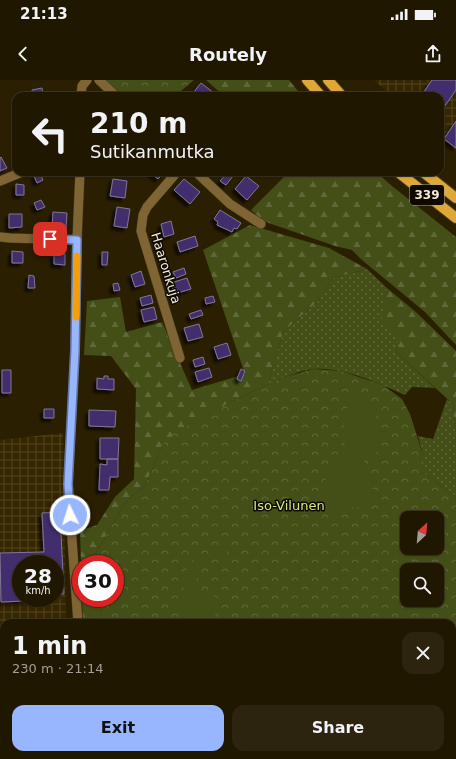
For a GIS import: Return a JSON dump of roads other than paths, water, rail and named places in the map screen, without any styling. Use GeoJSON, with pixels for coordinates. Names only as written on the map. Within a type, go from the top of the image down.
{"type":"FeatureCollection","features":[{"type":"Feature","properties":{"kind":"main road"},"geometry":{"type":"LineString","coordinates":[[307,80],[318,92]]}},
{"type":"Feature","properties":{"kind":"main road"},"geometry":{"type":"LineString","coordinates":[[328,80],[338,92]]}},
{"type":"Feature","properties":{"kind":"main road","name":"339"},"geometry":{"type":"LineString","coordinates":[[403,176],[456,218]]}},
{"type":"Feature","properties":{"kind":"main road","name":"339"},"geometry":{"type":"LineString","coordinates":[[428,176],[456,198]]}},
{"type":"Feature","properties":{"kind":"street"},"geometry":{"type":"LineString","coordinates":[[82,92],[82,86],[86,80]]}},
{"type":"Feature","properties":{"kind":"street"},"geometry":{"type":"LineString","coordinates":[[99,80],[112,92]]}},
{"type":"Feature","properties":{"kind":"street"},"geometry":{"type":"LineString","coordinates":[[0,181],[12,176]]}},
{"type":"Feature","properties":{"kind":"street"},"geometry":{"type":"LineString","coordinates":[[78,619],[68,484],[75,351],[80,176]]}},
{"type":"Feature","properties":{"kind":"street","name":"Haaronkuja"},"geometry":{"type":"LineString","coordinates":[[174,176],[147,207],[143,215],[141,231],[180,358]]}},
{"type":"Feature","properties":{"kind":"street"},"geometry":{"type":"LineString","coordinates":[[200,176],[230,204],[261,224]]}},
{"type":"Feature","properties":{"kind":"street"},"geometry":{"type":"LineString","coordinates":[[0,236],[10,238],[77,240]]}},
{"type":"Feature","properties":{"kind":"park label","name":"Iso-Vilunen"},"geometry":{"type":"Point","coordinates":[289,505]}}]}
